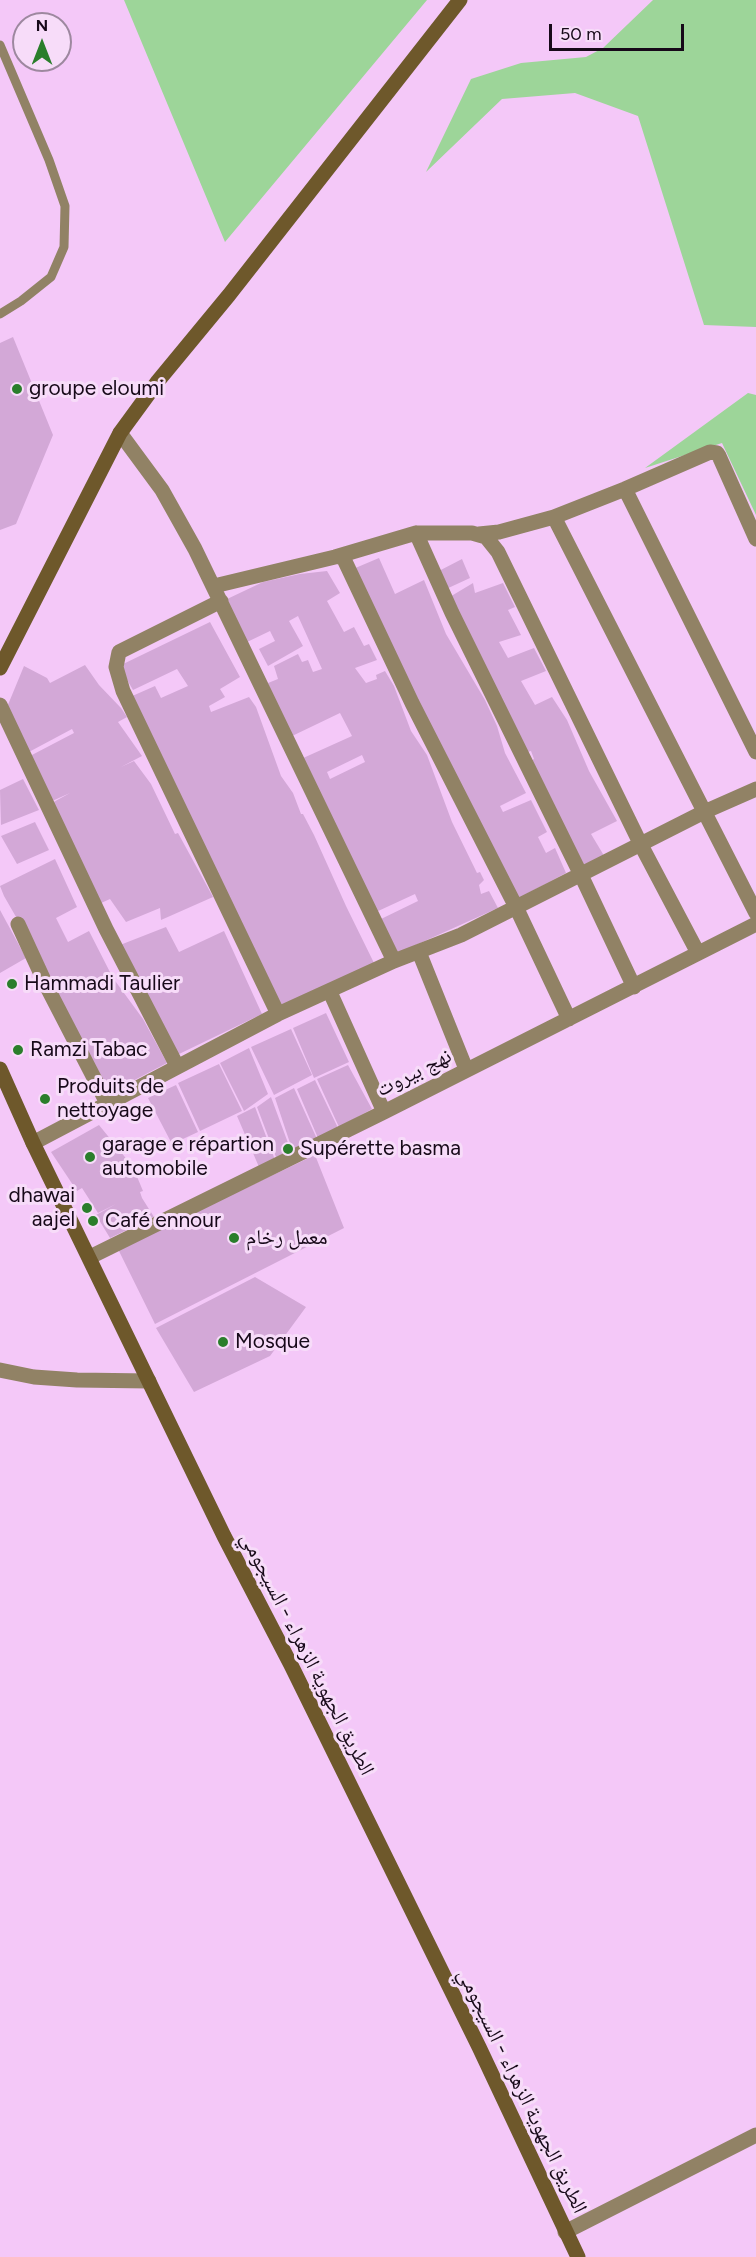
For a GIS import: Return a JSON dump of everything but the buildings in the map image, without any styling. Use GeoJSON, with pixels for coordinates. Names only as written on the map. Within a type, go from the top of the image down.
{"type":"FeatureCollection","features":[{"type":"Feature","properties":{"kind":"main road"},"geometry":{"type":"LineString","coordinates":[[0,668],[120,433],[158,381],[236,286],[459,0]]}},
{"type":"Feature","properties":{"kind":"main road","name":"الطريق الجهوية الزهراء - السيجومي"},"geometry":{"type":"LineString","coordinates":[[0,1069],[33,1143],[224,1536],[291,1665],[473,2036],[578,2257]]}},
{"type":"Feature","properties":{"kind":"street"},"geometry":{"type":"LineString","coordinates":[[120,433],[162,490],[222,601],[394,961]]}},
{"type":"Feature","properties":{"kind":"street"},"geometry":{"type":"LineString","coordinates":[[479,534],[499,532],[554,517],[625,489],[704,453],[717,453],[756,540]]}},
{"type":"Feature","properties":{"kind":"street"},"geometry":{"type":"LineString","coordinates":[[625,489],[756,752]]}},
{"type":"Feature","properties":{"kind":"street"},"geometry":{"type":"LineString","coordinates":[[554,517],[756,913]]}},
{"type":"Feature","properties":{"kind":"street"},"geometry":{"type":"LineString","coordinates":[[214,586],[342,555],[416,533],[472,532],[492,543],[641,844],[698,953]]}},
{"type":"Feature","properties":{"kind":"street"},"geometry":{"type":"LineString","coordinates":[[416,533],[447,603],[634,987]]}},
{"type":"Feature","properties":{"kind":"street"},"geometry":{"type":"LineString","coordinates":[[342,555],[412,703],[516,907],[569,1019]]}},
{"type":"Feature","properties":{"kind":"street"},"geometry":{"type":"LineString","coordinates":[[222,601],[119,652],[116,667],[123,691],[278,1014]]}},
{"type":"Feature","properties":{"kind":"street"},"geometry":{"type":"LineString","coordinates":[[0,705],[106,929],[177,1066]]}},
{"type":"Feature","properties":{"kind":"street"},"geometry":{"type":"LineString","coordinates":[[33,1143],[278,1014],[394,961],[461,935],[704,812],[756,789]]}},
{"type":"Feature","properties":{"kind":"street"},"geometry":{"type":"LineString","coordinates":[[18,924],[107,1103]]}},
{"type":"Feature","properties":{"kind":"street","name":"نهج بيروت"},"geometry":{"type":"LineString","coordinates":[[90,1257],[756,924]]}},
{"type":"Feature","properties":{"kind":"street"},"geometry":{"type":"LineString","coordinates":[[419,952],[466,1070]]}},
{"type":"Feature","properties":{"kind":"street"},"geometry":{"type":"LineString","coordinates":[[330,992],[384,1112]]}},
{"type":"Feature","properties":{"kind":"street"},"geometry":{"type":"LineString","coordinates":[[0,1370],[34,1377],[150,1381]]}},
{"type":"Feature","properties":{"kind":"street"},"geometry":{"type":"LineString","coordinates":[[566,2232],[756,2135]]}},
{"type":"Feature","properties":{"kind":"lane"},"geometry":{"type":"LineString","coordinates":[[0,45],[49,160],[65,206],[64,247],[51,277],[21,301],[0,314]]}},
{"type":"Feature","properties":{"kind":"green space"},"geometry":{"type":"Polygon","coordinates":[[[124,0],[427,0],[225,242],[124,0]]]}},
{"type":"Feature","properties":{"kind":"green space"},"geometry":{"type":"Polygon","coordinates":[[[653,0],[756,0],[756,327],[704,325],[638,116],[575,93],[502,99],[426,172],[471,79],[521,63],[586,57],[603,48],[653,0]]]}},
{"type":"Feature","properties":{"kind":"green space"},"geometry":{"type":"Polygon","coordinates":[[[748,393],[756,395],[756,515],[722,443],[645,468],[748,393]]]}},
{"type":"Feature","properties":{"kind":"place","name":"groupe eloumi"},"geometry":{"type":"Point","coordinates":[17,389]}},
{"type":"Feature","properties":{"kind":"place","name":"Hammadi Taulier"},"geometry":{"type":"Point","coordinates":[12,984]}},
{"type":"Feature","properties":{"kind":"place","name":"Ramzi Tabac"},"geometry":{"type":"Point","coordinates":[18,1050]}},
{"type":"Feature","properties":{"kind":"place","name":"Produits de nettoyage"},"geometry":{"type":"Point","coordinates":[45,1099]}},
{"type":"Feature","properties":{"kind":"place","name":"Supérette basma"},"geometry":{"type":"Point","coordinates":[288,1149]}},
{"type":"Feature","properties":{"kind":"place","name":"garage e répartion automobile"},"geometry":{"type":"Point","coordinates":[90,1157]}},
{"type":"Feature","properties":{"kind":"place","name":"dhawai aajel"},"geometry":{"type":"Point","coordinates":[87,1208]}},
{"type":"Feature","properties":{"kind":"place","name":"Café ennour"},"geometry":{"type":"Point","coordinates":[93,1221]}},
{"type":"Feature","properties":{"kind":"place","name":"معمل رخام"},"geometry":{"type":"Point","coordinates":[234,1238]}},
{"type":"Feature","properties":{"kind":"place","name":"Mosque"},"geometry":{"type":"Point","coordinates":[223,1342]}}]}
